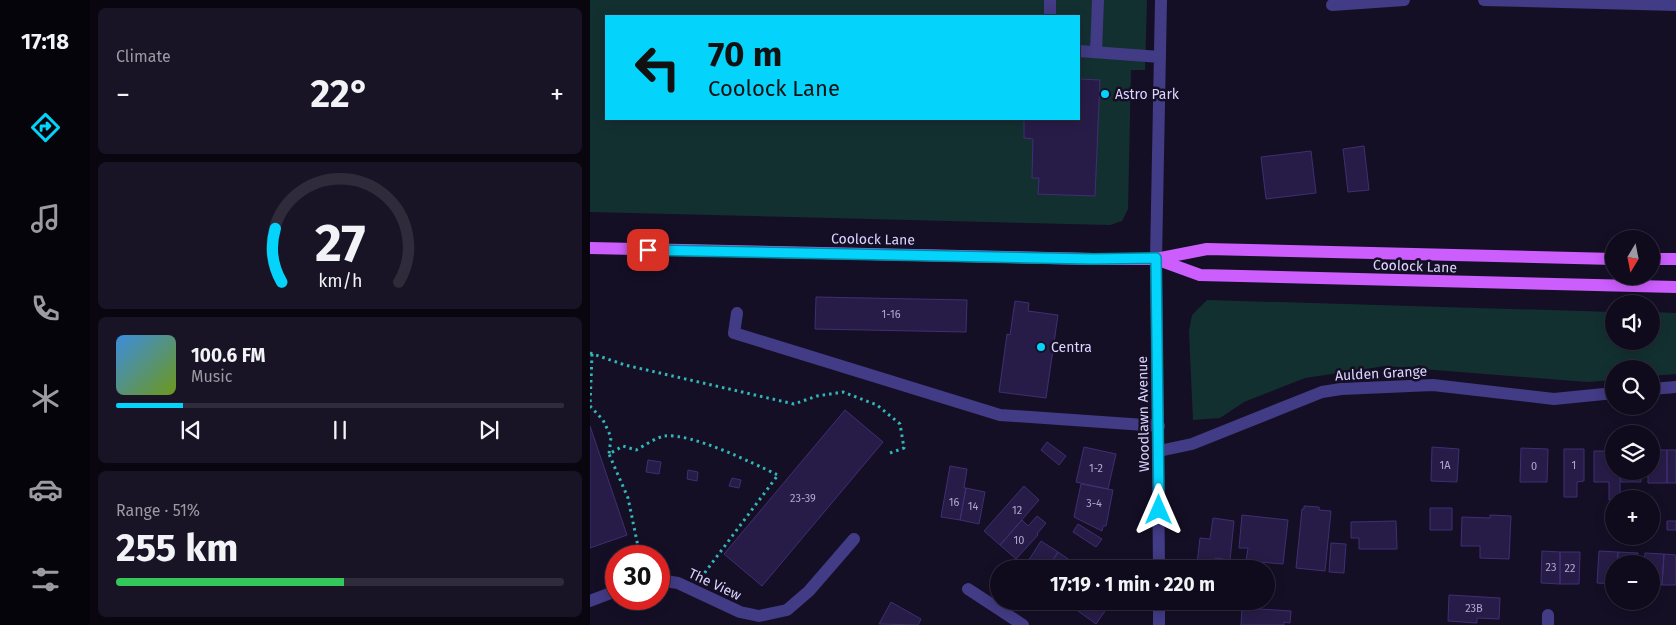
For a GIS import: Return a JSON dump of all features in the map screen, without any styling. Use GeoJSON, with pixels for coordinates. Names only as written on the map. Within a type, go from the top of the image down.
{"type":"FeatureCollection","features":[{"type":"Feature","properties":{"kind":"main road","name":"Coolock Lane"},"geometry":{"type":"LineString","coordinates":[[590,248],[1083,259],[1156,258],[1207,249],[1605,258]]}},
{"type":"Feature","properties":{"kind":"main road","name":"Coolock Lane"},"geometry":{"type":"LineString","coordinates":[[1156,258],[1200,275],[1676,287]]}},
{"type":"Feature","properties":{"kind":"main road"},"geometry":{"type":"LineString","coordinates":[[1660,259],[1676,259]]}},
{"type":"Feature","properties":{"kind":"street"},"geometry":{"type":"LineString","coordinates":[[1050,0],[1050,15]]}},
{"type":"Feature","properties":{"kind":"street"},"geometry":{"type":"LineString","coordinates":[[1096,52],[1098,0]]}},
{"type":"Feature","properties":{"kind":"street","name":"Woodlawn Avenue"},"geometry":{"type":"LineString","coordinates":[[1159,560],[1156,258],[1161,0]]}},
{"type":"Feature","properties":{"kind":"street"},"geometry":{"type":"LineString","coordinates":[[1332,5],[1404,0]]}},
{"type":"Feature","properties":{"kind":"street"},"geometry":{"type":"LineString","coordinates":[[1484,0],[1676,4]]}},
{"type":"Feature","properties":{"kind":"street"},"geometry":{"type":"LineString","coordinates":[[1080,51],[1146,57],[1160,56]]}},
{"type":"Feature","properties":{"kind":"street"},"geometry":{"type":"LineString","coordinates":[[737,313],[734,333],[1000,415],[1158,426]]}},
{"type":"Feature","properties":{"kind":"street","name":"Aulden Grange"},"geometry":{"type":"LineString","coordinates":[[1159,451],[1192,444],[1322,392],[1433,385],[1554,399],[1605,394]]}},
{"type":"Feature","properties":{"kind":"street"},"geometry":{"type":"LineString","coordinates":[[1660,388],[1676,387]]}},
{"type":"Feature","properties":{"kind":"street","name":"The View"},"geometry":{"type":"LineString","coordinates":[[670,582],[678,583],[740,612],[759,616],[787,610],[809,591],[854,539]]}},
{"type":"Feature","properties":{"kind":"street"},"geometry":{"type":"LineString","coordinates":[[968,589],[1023,625]]}},
{"type":"Feature","properties":{"kind":"street"},"geometry":{"type":"LineString","coordinates":[[590,600],[605,595]]}},
{"type":"Feature","properties":{"kind":"street"},"geometry":{"type":"LineString","coordinates":[[1158,625],[1159,610]]}},
{"type":"Feature","properties":{"kind":"path"},"geometry":{"type":"LineString","coordinates":[[638,545],[628,498],[609,454],[611,437],[603,420],[590,406],[591,353],[625,365],[794,404],[817,396],[843,392],[877,405],[900,424],[904,448],[890,452]]}},
{"type":"Feature","properties":{"kind":"path"},"geometry":{"type":"LineString","coordinates":[[609,454],[623,446],[636,450],[664,436],[688,439],[733,454],[778,476],[712,562],[693,591]]}},
{"type":"Feature","properties":{"kind":"green space","name":"Astro Park"},"geometry":{"type":"Polygon","coordinates":[[[590,0],[1147,0],[1145,70],[1131,70],[1128,209],[1122,221],[1110,225],[590,212],[590,0]]]}},
{"type":"Feature","properties":{"kind":"green space"},"geometry":{"type":"Polygon","coordinates":[[[1207,300],[1605,312],[1605,350],[1660,350],[1660,312],[1676,313],[1676,374],[1660,375],[1660,360],[1605,360],[1605,381],[1587,382],[1385,366],[1305,378],[1244,402],[1220,418],[1193,420],[1189,331],[1192,315],[1207,300]]]}},
{"type":"Feature","properties":{"kind":"building","name":"Astro Park"},"geometry":{"type":"Polygon","coordinates":[[[1080,79],[1100,80],[1095,196],[1038,194],[1039,178],[1032,178],[1033,139],[1024,138],[1024,120],[1080,120],[1080,79]]]}},
{"type":"Feature","properties":{"kind":"building"},"geometry":{"type":"Polygon","coordinates":[[[1364,146],[1369,190],[1348,192],[1343,149],[1364,146]]]}},
{"type":"Feature","properties":{"kind":"building"},"geometry":{"type":"Polygon","coordinates":[[[1311,151],[1316,193],[1266,199],[1261,157],[1311,151]]]}},
{"type":"Feature","properties":{"kind":"building"},"geometry":{"type":"Polygon","coordinates":[[[816,297],[967,300],[966,332],[815,329],[816,297]]]}},
{"type":"Feature","properties":{"kind":"building"},"geometry":{"type":"Polygon","coordinates":[[[1015,301],[1029,303],[1028,311],[1058,315],[1046,398],[999,392],[1007,334],[1010,335],[1015,301]]]}},
{"type":"Feature","properties":{"kind":"building"},"geometry":{"type":"Polygon","coordinates":[[[845,410],[883,442],[762,586],[724,554],[845,410]]]}},
{"type":"Feature","properties":{"kind":"building"},"geometry":{"type":"Polygon","coordinates":[[[590,426],[627,535],[590,548],[590,426]]]}},
{"type":"Feature","properties":{"kind":"building"},"geometry":{"type":"Polygon","coordinates":[[[1047,442],[1066,456],[1059,465],[1041,450],[1047,442]]]}},
{"type":"Feature","properties":{"kind":"building"},"geometry":{"type":"Polygon","coordinates":[[[1084,447],[1116,454],[1108,489],[1076,482],[1084,447]]]}},
{"type":"Feature","properties":{"kind":"building"},"geometry":{"type":"Polygon","coordinates":[[[1432,447],[1459,449],[1457,482],[1431,481],[1432,447]]]}},
{"type":"Feature","properties":{"kind":"building"},"geometry":{"type":"Polygon","coordinates":[[[1521,448],[1548,449],[1547,482],[1520,482],[1521,448]]]}},
{"type":"Feature","properties":{"kind":"building"},"geometry":{"type":"Polygon","coordinates":[[[1564,449],[1584,449],[1584,481],[1577,482],[1577,497],[1564,497],[1564,449]]]}},
{"type":"Feature","properties":{"kind":"building"},"geometry":{"type":"Polygon","coordinates":[[[1660,450],[1667,450],[1667,483],[1648,483],[1648,480],[1660,480],[1660,450]]]}},
{"type":"Feature","properties":{"kind":"building"},"geometry":{"type":"Polygon","coordinates":[[[1667,450],[1676,450],[1676,483],[1667,483],[1667,450]]]}},
{"type":"Feature","properties":{"kind":"building"},"geometry":{"type":"Polygon","coordinates":[[[1594,451],[1605,451],[1605,480],[1620,480],[1620,490],[1609,490],[1609,482],[1594,482],[1594,451]]]}},
{"type":"Feature","properties":{"kind":"building"},"geometry":{"type":"Polygon","coordinates":[[[648,460],[661,462],[659,474],[646,472],[648,460]]]}},
{"type":"Feature","properties":{"kind":"building"},"geometry":{"type":"Polygon","coordinates":[[[950,466],[967,469],[964,488],[966,488],[960,520],[941,517],[950,466]]]}},
{"type":"Feature","properties":{"kind":"building"},"geometry":{"type":"Polygon","coordinates":[[[688,470],[698,472],[697,481],[687,479],[688,470]]]}},
{"type":"Feature","properties":{"kind":"building"},"geometry":{"type":"Polygon","coordinates":[[[732,478],[741,480],[739,488],[729,486],[732,478]]]}},
{"type":"Feature","properties":{"kind":"building"},"geometry":{"type":"Polygon","coordinates":[[[1621,480],[1641,480],[1641,482],[1621,482],[1621,480]]]}},
{"type":"Feature","properties":{"kind":"building"},"geometry":{"type":"Polygon","coordinates":[[[1081,484],[1113,490],[1106,526],[1103,526],[1102,531],[1074,517],[1081,484]]]}},
{"type":"Feature","properties":{"kind":"building"},"geometry":{"type":"Polygon","coordinates":[[[1024,486],[1039,500],[1000,545],[984,531],[1024,486]]]}},
{"type":"Feature","properties":{"kind":"building"},"geometry":{"type":"Polygon","coordinates":[[[966,488],[985,492],[979,524],[960,520],[966,488]]]}},
{"type":"Feature","properties":{"kind":"building"},"geometry":{"type":"Polygon","coordinates":[[[1304,506],[1319,507],[1319,510],[1331,511],[1325,571],[1296,568],[1302,509],[1304,509],[1304,506]]]}},
{"type":"Feature","properties":{"kind":"building"},"geometry":{"type":"Polygon","coordinates":[[[1430,508],[1452,508],[1452,530],[1430,530],[1430,508]]]}},
{"type":"Feature","properties":{"kind":"building"},"geometry":{"type":"Polygon","coordinates":[[[1242,515],[1288,520],[1283,564],[1275,563],[1275,560],[1246,560],[1248,548],[1239,548],[1242,515]]]}},
{"type":"Feature","properties":{"kind":"building"},"geometry":{"type":"Polygon","coordinates":[[[1490,515],[1511,516],[1509,559],[1480,558],[1480,546],[1461,546],[1462,517],[1490,518],[1490,515]]]}},
{"type":"Feature","properties":{"kind":"building"},"geometry":{"type":"Polygon","coordinates":[[[1037,516],[1046,523],[1038,535],[1016,559],[1000,545],[1022,520],[1028,526],[1037,516]]]}},
{"type":"Feature","properties":{"kind":"building"},"geometry":{"type":"Polygon","coordinates":[[[1213,518],[1234,521],[1230,560],[1215,558],[1215,560],[1197,560],[1200,538],[1210,539],[1213,518]]]}},
{"type":"Feature","properties":{"kind":"building"},"geometry":{"type":"Polygon","coordinates":[[[1396,521],[1397,549],[1359,549],[1359,538],[1351,538],[1351,522],[1396,521]]]}},
{"type":"Feature","properties":{"kind":"building"},"geometry":{"type":"Polygon","coordinates":[[[1667,521],[1676,521],[1676,530],[1667,530],[1667,521]]]}},
{"type":"Feature","properties":{"kind":"building"},"geometry":{"type":"Polygon","coordinates":[[[1078,524],[1102,539],[1096,547],[1073,532],[1078,524]]]}},
{"type":"Feature","properties":{"kind":"building"},"geometry":{"type":"Polygon","coordinates":[[[1041,541],[1058,552],[1053,560],[1029,560],[1041,541]]]}},
{"type":"Feature","properties":{"kind":"building"},"geometry":{"type":"Polygon","coordinates":[[[1331,543],[1346,544],[1344,573],[1329,572],[1331,543]]]}},
{"type":"Feature","properties":{"kind":"building"},"geometry":{"type":"Polygon","coordinates":[[[1542,551],[1560,552],[1560,584],[1541,583],[1542,551]]]}},
{"type":"Feature","properties":{"kind":"building"},"geometry":{"type":"Polygon","coordinates":[[[1599,551],[1618,552],[1618,555],[1605,555],[1605,583],[1597,583],[1599,551]]]}},
{"type":"Feature","properties":{"kind":"building"},"geometry":{"type":"Polygon","coordinates":[[[1058,552],[1070,560],[1053,560],[1058,552]]]}},
{"type":"Feature","properties":{"kind":"building"},"geometry":{"type":"Polygon","coordinates":[[[1560,552],[1580,552],[1579,584],[1560,584],[1560,552]]]}},
{"type":"Feature","properties":{"kind":"building"},"geometry":{"type":"Polygon","coordinates":[[[1618,552],[1638,553],[1638,555],[1618,555],[1618,552]]]}},
{"type":"Feature","properties":{"kind":"building"},"geometry":{"type":"Polygon","coordinates":[[[1645,553],[1664,554],[1662,585],[1660,585],[1660,555],[1645,555],[1645,553]]]}},
{"type":"Feature","properties":{"kind":"building"},"geometry":{"type":"Polygon","coordinates":[[[1664,554],[1676,555],[1676,585],[1662,585],[1664,554]]]}},
{"type":"Feature","properties":{"kind":"building"},"geometry":{"type":"Polygon","coordinates":[[[1449,595],[1500,598],[1499,619],[1477,618],[1477,623],[1448,621],[1449,595]]]}},
{"type":"Feature","properties":{"kind":"building"},"geometry":{"type":"Polygon","coordinates":[[[891,602],[921,619],[918,625],[879,624],[891,602]]]}},
{"type":"Feature","properties":{"kind":"building"},"geometry":{"type":"Polygon","coordinates":[[[1079,610],[1106,610],[1096,624],[1079,610]]]}},
{"type":"Feature","properties":{"kind":"building"},"geometry":{"type":"Polygon","coordinates":[[[1242,610],[1291,611],[1290,623],[1284,622],[1284,625],[1241,625],[1242,610]]]}},
{"type":"Feature","properties":{"kind":"place","name":"Astro Park"},"geometry":{"type":"Point","coordinates":[1105,94]}},
{"type":"Feature","properties":{"kind":"place","name":"Centra"},"geometry":{"type":"Point","coordinates":[1041,347]}},
{"type":"Feature","properties":{"kind":"route"},"geometry":{"type":"LineString","coordinates":[[648,250],[1093,259],[1156,258],[1159,510]]}}]}
